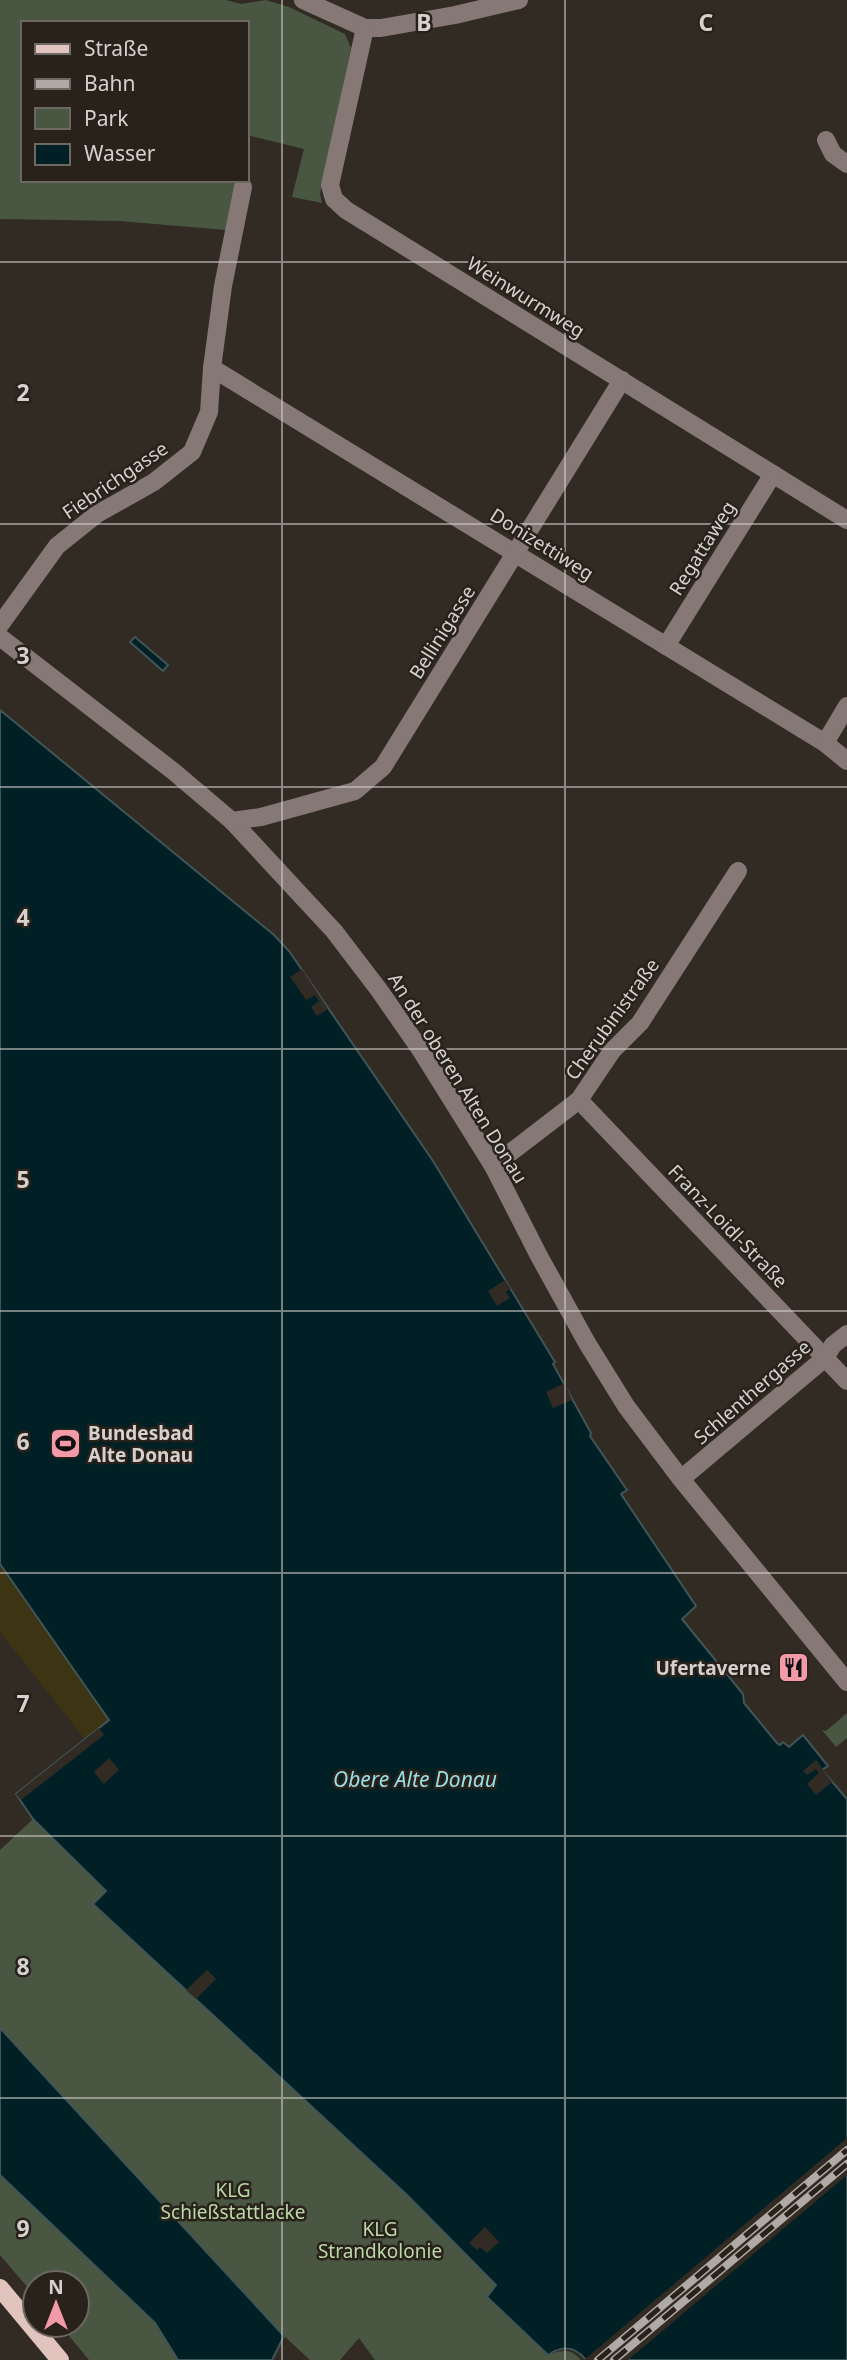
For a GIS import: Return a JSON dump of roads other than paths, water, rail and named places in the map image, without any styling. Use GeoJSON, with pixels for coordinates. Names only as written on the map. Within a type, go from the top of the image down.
{"type":"FeatureCollection","features":[{"type":"Feature","properties":{"kind":"main road"},"geometry":{"type":"LineString","coordinates":[[0,2288],[60,2360]]}},
{"type":"Feature","properties":{"kind":"street"},"geometry":{"type":"LineString","coordinates":[[303,0],[365,28],[381,28],[455,15],[519,0]]}},
{"type":"Feature","properties":{"kind":"street","name":"Weinwurmweg"},"geometry":{"type":"LineString","coordinates":[[365,28],[330,185],[334,199],[358,218],[847,520]]}},
{"type":"Feature","properties":{"kind":"street"},"geometry":{"type":"LineString","coordinates":[[826,140],[833,154],[847,163]]}},
{"type":"Feature","properties":{"kind":"street","name":"Fiebrichgasse"},"geometry":{"type":"LineString","coordinates":[[0,625],[57,546],[97,513],[154,482],[192,452],[209,412],[223,286],[243,187]]}},
{"type":"Feature","properties":{"kind":"street","name":"Donizettiweg"},"geometry":{"type":"LineString","coordinates":[[212,368],[825,743],[847,761]]}},
{"type":"Feature","properties":{"kind":"street","name":"Bellinigasse"},"geometry":{"type":"LineString","coordinates":[[232,821],[261,817],[355,791],[383,767],[622,380]]}},
{"type":"Feature","properties":{"kind":"street","name":"Regattaweg"},"geometry":{"type":"LineString","coordinates":[[666,646],[773,474]]}},
{"type":"Feature","properties":{"kind":"street","name":"An der oberen Alten Donau"},"geometry":{"type":"LineString","coordinates":[[0,637],[173,771],[232,821],[334,931],[420,1049],[494,1166],[539,1256],[587,1343],[626,1406],[681,1479],[847,1682]]}},
{"type":"Feature","properties":{"kind":"street"},"geometry":{"type":"LineString","coordinates":[[825,743],[847,705]]}},
{"type":"Feature","properties":{"kind":"street","name":"Cherubinistraße"},"geometry":{"type":"LineString","coordinates":[[494,1166],[579,1100],[612,1051],[640,1023],[738,871]]}},
{"type":"Feature","properties":{"kind":"street","name":"Franz-Loidl-Straße"},"geometry":{"type":"LineString","coordinates":[[579,1100],[847,1381]]}},
{"type":"Feature","properties":{"kind":"street","name":"Schlenthergasse"},"geometry":{"type":"LineString","coordinates":[[681,1479],[825,1358],[833,1345],[847,1334]]}},
{"type":"Feature","properties":{"kind":"water"},"geometry":{"type":"Polygon","coordinates":[[[135,637],[168,665],[163,671],[130,642],[135,637]]]}},
{"type":"Feature","properties":{"kind":"water","name":"Obere Alte Donau"},"geometry":{"type":"Polygon","coordinates":[[[0,710],[274,935],[289,951],[433,1161],[555,1362],[553,1364],[591,1433],[590,1436],[627,1490],[621,1494],[696,1606],[682,1619],[743,1694],[744,1703],[777,1743],[780,1745],[783,1742],[789,1747],[803,1735],[828,1766],[822,1770],[847,1799],[847,2360],[586,2360],[578,2352],[568,2348],[548,2355],[487,2297],[496,2285],[407,2195],[93,1904],[106,1891],[33,1819],[16,1794],[109,1720],[0,1564],[0,710]]]}},
{"type":"Feature","properties":{"kind":"water"},"geometry":{"type":"Polygon","coordinates":[[[0,2028],[284,2336],[272,2360],[178,2360],[155,2323],[0,2175],[0,2028]]]}},
{"type":"Feature","properties":{"kind":"railway"},"geometry":{"type":"LineString","coordinates":[[598,2360],[847,2150]]}},
{"type":"Feature","properties":{"kind":"railway"},"geometry":{"type":"LineString","coordinates":[[614,2360],[847,2164]]}},
{"type":"Feature","properties":{"kind":"place","name":"Bundesbad Alte Donau"},"geometry":{"type":"Point","coordinates":[65,1444]}},
{"type":"Feature","properties":{"kind":"place","name":"Ufertaverne"},"geometry":{"type":"Point","coordinates":[794,1668]}},
{"type":"Feature","properties":{"kind":"park label","name":"KLG Schießstattlacke"},"geometry":{"type":"Point","coordinates":[233,2201]}},
{"type":"Feature","properties":{"kind":"park label","name":"KLG Strandkolonie"},"geometry":{"type":"Point","coordinates":[380,2240]}}]}
